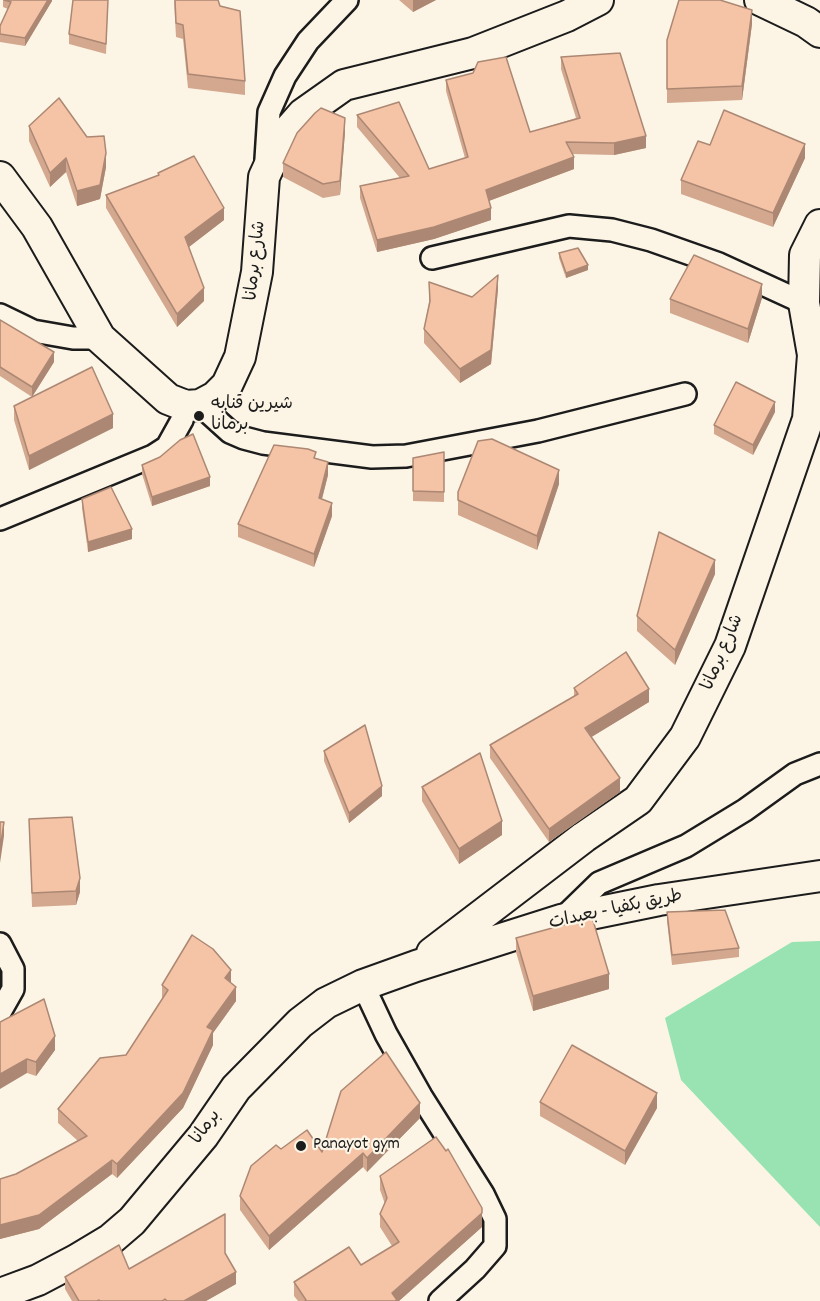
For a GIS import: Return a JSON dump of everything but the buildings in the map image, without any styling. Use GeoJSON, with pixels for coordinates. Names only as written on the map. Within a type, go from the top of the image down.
{"type":"FeatureCollection","features":[{"type":"Feature","properties":{"kind":"street"},"geometry":{"type":"LineString","coordinates":[[269,112],[263,98],[278,60],[309,27],[328,0]]}},
{"type":"Feature","properties":{"kind":"street"},"geometry":{"type":"LineString","coordinates":[[264,177],[269,112],[285,76],[308,41],[347,0]]}},
{"type":"Feature","properties":{"kind":"street","name":"شارع برمانا"},"geometry":{"type":"LineString","coordinates":[[193,406],[214,397],[227,385],[240,357],[251,313],[257,272],[264,177],[282,138],[303,114],[344,86],[473,53],[567,16],[598,0]]}},
{"type":"Feature","properties":{"kind":"street"},"geometry":{"type":"LineString","coordinates":[[760,0],[820,32]]}},
{"type":"Feature","properties":{"kind":"street"},"geometry":{"type":"LineString","coordinates":[[0,177],[37,227],[100,338],[155,390],[193,406],[230,432],[244,438],[262,443],[372,457],[406,456],[538,431],[685,394]]}},
{"type":"Feature","properties":{"kind":"street","name":"شارع برمانا"},"geometry":{"type":"LineString","coordinates":[[416,966],[584,837],[638,800],[685,737],[730,646],[808,419],[817,355],[804,303],[805,255],[820,225]]}},
{"type":"Feature","properties":{"kind":"street"},"geometry":{"type":"LineString","coordinates":[[432,258],[569,226],[612,230],[651,240],[719,264],[804,303]]}},
{"type":"Feature","properties":{"kind":"street"},"geometry":{"type":"LineString","coordinates":[[0,315],[33,331],[73,338],[100,338]]}},
{"type":"Feature","properties":{"kind":"street"},"geometry":{"type":"LineString","coordinates":[[0,519],[153,456],[167,447],[193,406]]}},
{"type":"Feature","properties":{"kind":"street"},"geometry":{"type":"LineString","coordinates":[[561,920],[599,883],[686,846],[745,810],[795,774],[820,764]]}},
{"type":"Feature","properties":{"kind":"street","name":"طريق بكفيا - بعبدات"},"geometry":{"type":"LineString","coordinates":[[416,966],[561,920],[659,900],[820,876]]}},
{"type":"Feature","properties":{"kind":"street"},"geometry":{"type":"LineString","coordinates":[[0,944],[13,969],[13,989],[0,1012]]}},
{"type":"Feature","properties":{"kind":"street","name":"برمانا"},"geometry":{"type":"LineString","coordinates":[[0,1294],[39,1280],[111,1239],[145,1206],[203,1136],[236,1088],[300,1023],[326,1003],[363,985],[416,966]]}},
{"type":"Feature","properties":{"kind":"street"},"geometry":{"type":"LineString","coordinates":[[363,985],[386,1034],[420,1096],[483,1194],[495,1220],[495,1246],[475,1269],[440,1301]]}},
{"type":"Feature","properties":{"kind":"green space"},"geometry":{"type":"Polygon","coordinates":[[[820,941],[820,1227],[681,1080],[665,1018],[792,942],[820,941]]]}},
{"type":"Feature","properties":{"kind":"place","name":"شيرين قنابه برمانا"},"geometry":{"type":"Point","coordinates":[199,416]}},
{"type":"Feature","properties":{"kind":"place","name":"Panayot gym"},"geometry":{"type":"Point","coordinates":[301,1146]}}]}
